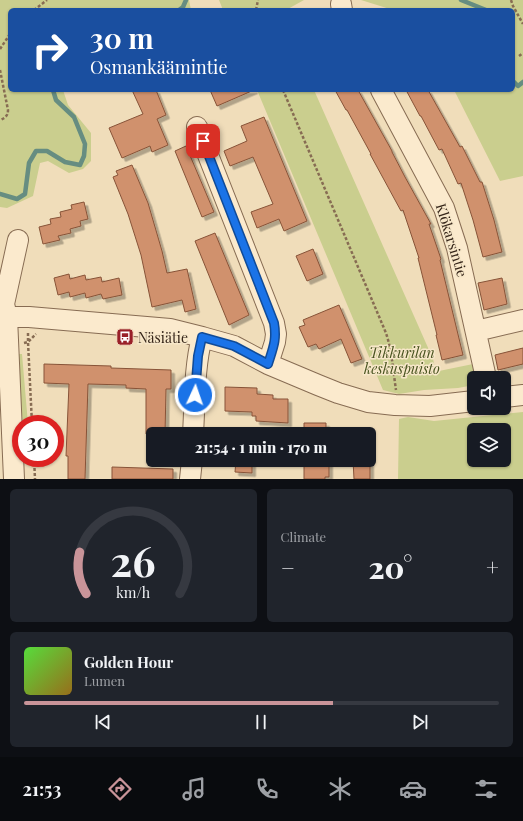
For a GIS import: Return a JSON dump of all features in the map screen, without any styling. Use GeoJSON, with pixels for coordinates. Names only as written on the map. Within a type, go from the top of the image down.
{"type":"FeatureCollection","features":[{"type":"Feature","properties":{"kind":"street","name":"Klökarsintie"},"geometry":{"type":"LineString","coordinates":[[382,92],[444,208],[457,248],[485,371]]}},
{"type":"Feature","properties":{"kind":"street"},"geometry":{"type":"LineString","coordinates":[[197,127],[274,323],[276,334],[275,342],[268,364]]}},
{"type":"Feature","properties":{"kind":"street"},"geometry":{"type":"LineString","coordinates":[[14,479],[4,304],[18,240]]}},
{"type":"Feature","properties":{"kind":"street"},"geometry":{"type":"LineString","coordinates":[[4,317],[29,317],[170,329],[234,346],[268,364],[338,393],[368,402],[395,405],[430,406],[467,402]]}},
{"type":"Feature","properties":{"kind":"street"},"geometry":{"type":"LineString","coordinates":[[476,331],[523,320]]}},
{"type":"Feature","properties":{"kind":"street"},"geometry":{"type":"LineString","coordinates":[[193,427],[196,369],[202,337]]}},
{"type":"Feature","properties":{"kind":"street"},"geometry":{"type":"LineString","coordinates":[[511,396],[523,395]]}},
{"type":"Feature","properties":{"kind":"street"},"geometry":{"type":"LineString","coordinates":[[190,479],[191,467]]}},
{"type":"Feature","properties":{"kind":"path"},"geometry":{"type":"LineString","coordinates":[[37,8],[47,0]]}},
{"type":"Feature","properties":{"kind":"path"},"geometry":{"type":"LineString","coordinates":[[515,10],[523,24]]}},
{"type":"Feature","properties":{"kind":"path"},"geometry":{"type":"LineString","coordinates":[[0,49],[8,37]]}},
{"type":"Feature","properties":{"kind":"path"},"geometry":{"type":"LineString","coordinates":[[519,56],[523,53]]}},
{"type":"Feature","properties":{"kind":"path"},"geometry":{"type":"LineString","coordinates":[[0,70],[8,110],[8,114],[4,119],[0,120]]}},
{"type":"Feature","properties":{"kind":"path"},"geometry":{"type":"LineString","coordinates":[[284,92],[386,333],[394,371],[396,390],[395,405]]}},
{"type":"Feature","properties":{"kind":"path"},"geometry":{"type":"LineString","coordinates":[[28,342],[32,415]]}},
{"type":"Feature","properties":{"kind":"path"},"geometry":{"type":"LineString","coordinates":[[34,467],[35,479]]}},
{"type":"Feature","properties":{"kind":"green space"},"geometry":{"type":"Polygon","coordinates":[[[0,0],[189,0],[191,8],[8,8],[8,92],[64,92],[68,105],[91,133],[91,161],[83,169],[69,173],[48,161],[40,163],[33,196],[7,208],[0,207],[0,0]]]}},
{"type":"Feature","properties":{"kind":"green space"},"geometry":{"type":"Polygon","coordinates":[[[219,0],[304,0],[290,8],[222,8],[219,0]]]}},
{"type":"Feature","properties":{"kind":"green space"},"geometry":{"type":"Polygon","coordinates":[[[361,0],[523,0],[523,176],[500,181],[455,92],[515,92],[515,8],[387,8],[361,0]]]}},
{"type":"Feature","properties":{"kind":"green space","name":"Tikkurilan keskuspuisto"},"geometry":{"type":"Polygon","coordinates":[[[258,92],[315,92],[433,359],[435,368],[439,371],[478,363],[480,371],[467,371],[467,386],[399,394],[383,390],[258,92]]]}},
{"type":"Feature","properties":{"kind":"green space"},"geometry":{"type":"Polygon","coordinates":[[[16,354],[22,354],[27,415],[22,415],[16,354]]]}},
{"type":"Feature","properties":{"kind":"green space"},"geometry":{"type":"Polygon","coordinates":[[[523,412],[523,479],[398,479],[399,419],[408,417],[434,421],[493,415],[511,415],[511,413],[523,412]]]}},
{"type":"Feature","properties":{"kind":"building"},"geometry":{"type":"Polygon","coordinates":[[[133,92],[157,92],[166,115],[157,119],[168,145],[152,152],[150,146],[122,158],[109,128],[143,114],[133,92]]]}},
{"type":"Feature","properties":{"kind":"building"},"geometry":{"type":"Polygon","coordinates":[[[211,92],[249,92],[217,106],[211,92]]]}},
{"type":"Feature","properties":{"kind":"building"},"geometry":{"type":"Polygon","coordinates":[[[336,92],[359,92],[431,224],[429,224],[441,259],[463,355],[442,360],[419,258],[403,210],[401,211],[336,92]]]}},
{"type":"Feature","properties":{"kind":"building"},"geometry":{"type":"Polygon","coordinates":[[[407,92],[429,92],[460,147],[462,146],[480,182],[482,182],[502,252],[483,257],[461,183],[458,184],[442,149],[439,150],[407,92]]]}},
{"type":"Feature","properties":{"kind":"building"},"geometry":{"type":"Polygon","coordinates":[[[264,117],[307,221],[284,231],[279,219],[257,228],[251,212],[273,204],[253,157],[230,166],[224,151],[247,141],[241,126],[264,117]]]}},
{"type":"Feature","properties":{"kind":"building"},"geometry":{"type":"Polygon","coordinates":[[[186,146],[214,212],[202,217],[175,151],[186,146]]]}},
{"type":"Feature","properties":{"kind":"building"},"geometry":{"type":"Polygon","coordinates":[[[132,165],[148,203],[167,273],[187,269],[196,309],[185,312],[182,300],[152,307],[141,255],[128,214],[113,177],[118,175],[116,171],[132,165]]]}},
{"type":"Feature","properties":{"kind":"building"},"geometry":{"type":"Polygon","coordinates":[[[84,202],[88,219],[80,221],[81,226],[70,229],[71,233],[58,236],[60,240],[43,244],[39,227],[51,224],[50,219],[61,217],[60,212],[72,209],[71,205],[84,202]]]}},
{"type":"Feature","properties":{"kind":"building"},"geometry":{"type":"Polygon","coordinates":[[[215,233],[249,315],[229,325],[195,241],[215,233]]]}},
{"type":"Feature","properties":{"kind":"building"},"geometry":{"type":"Polygon","coordinates":[[[313,249],[323,274],[307,281],[296,256],[313,249]]]}},
{"type":"Feature","properties":{"kind":"building"},"geometry":{"type":"Polygon","coordinates":[[[69,274],[70,279],[85,275],[86,280],[101,277],[102,282],[119,278],[122,295],[103,299],[101,294],[86,298],[85,293],[70,297],[69,292],[58,295],[54,278],[69,274]]]}},
{"type":"Feature","properties":{"kind":"building"},"geometry":{"type":"Polygon","coordinates":[[[502,278],[507,304],[484,310],[478,283],[502,278]]]}},
{"type":"Feature","properties":{"kind":"building"},"geometry":{"type":"Polygon","coordinates":[[[339,305],[362,359],[351,363],[341,339],[319,349],[316,344],[308,347],[299,327],[305,325],[303,320],[339,305]]]}},
{"type":"Feature","properties":{"kind":"building"},"geometry":{"type":"Polygon","coordinates":[[[523,348],[523,364],[498,370],[495,355],[523,348]]]}},
{"type":"Feature","properties":{"kind":"building"},"geometry":{"type":"Polygon","coordinates":[[[44,364],[171,370],[171,389],[166,389],[165,427],[146,427],[146,389],[126,388],[126,385],[88,384],[85,479],[68,479],[68,456],[66,456],[69,384],[44,383],[44,364]]]}},
{"type":"Feature","properties":{"kind":"building"},"geometry":{"type":"Polygon","coordinates":[[[225,387],[257,388],[257,394],[273,395],[273,399],[288,399],[288,423],[256,421],[256,416],[252,416],[252,412],[225,411],[225,387]]]}},
{"type":"Feature","properties":{"kind":"building"},"geometry":{"type":"Polygon","coordinates":[[[304,423],[326,423],[326,427],[304,427],[304,423]]]}},
{"type":"Feature","properties":{"kind":"building"},"geometry":{"type":"Polygon","coordinates":[[[112,467],[173,469],[173,479],[112,479],[112,467]]]}},
{"type":"Feature","properties":{"kind":"building"},"geometry":{"type":"Polygon","coordinates":[[[235,467],[252,467],[252,473],[235,472],[235,467]]]}},
{"type":"Feature","properties":{"kind":"building"},"geometry":{"type":"Polygon","coordinates":[[[304,467],[329,467],[329,477],[325,477],[325,479],[304,479],[304,467]]]}},
{"type":"Feature","properties":{"kind":"building"},"geometry":{"type":"Polygon","coordinates":[[[353,467],[370,467],[370,479],[354,479],[353,467]]]}},
{"type":"Feature","properties":{"kind":"waterway"},"geometry":{"type":"LineString","coordinates":[[182,8],[186,0]]}},
{"type":"Feature","properties":{"kind":"waterway"},"geometry":{"type":"LineString","coordinates":[[461,0],[481,8]]}},
{"type":"Feature","properties":{"kind":"waterway"},"geometry":{"type":"LineString","coordinates":[[515,83],[518,86],[523,82]]}},
{"type":"Feature","properties":{"kind":"waterway"},"geometry":{"type":"LineString","coordinates":[[0,194],[17,199],[25,194],[29,163],[36,151],[47,151],[65,162],[80,165],[84,156],[85,144],[74,117],[56,100],[54,92]]}},
{"type":"Feature","properties":{"kind":"place","name":"Näsiätie"},"geometry":{"type":"Point","coordinates":[125,337]}},
{"type":"Feature","properties":{"kind":"route"},"geometry":{"type":"LineString","coordinates":[[195,395],[196,369],[202,337],[234,346],[268,364],[276,334],[274,323],[203,141]]}}]}
